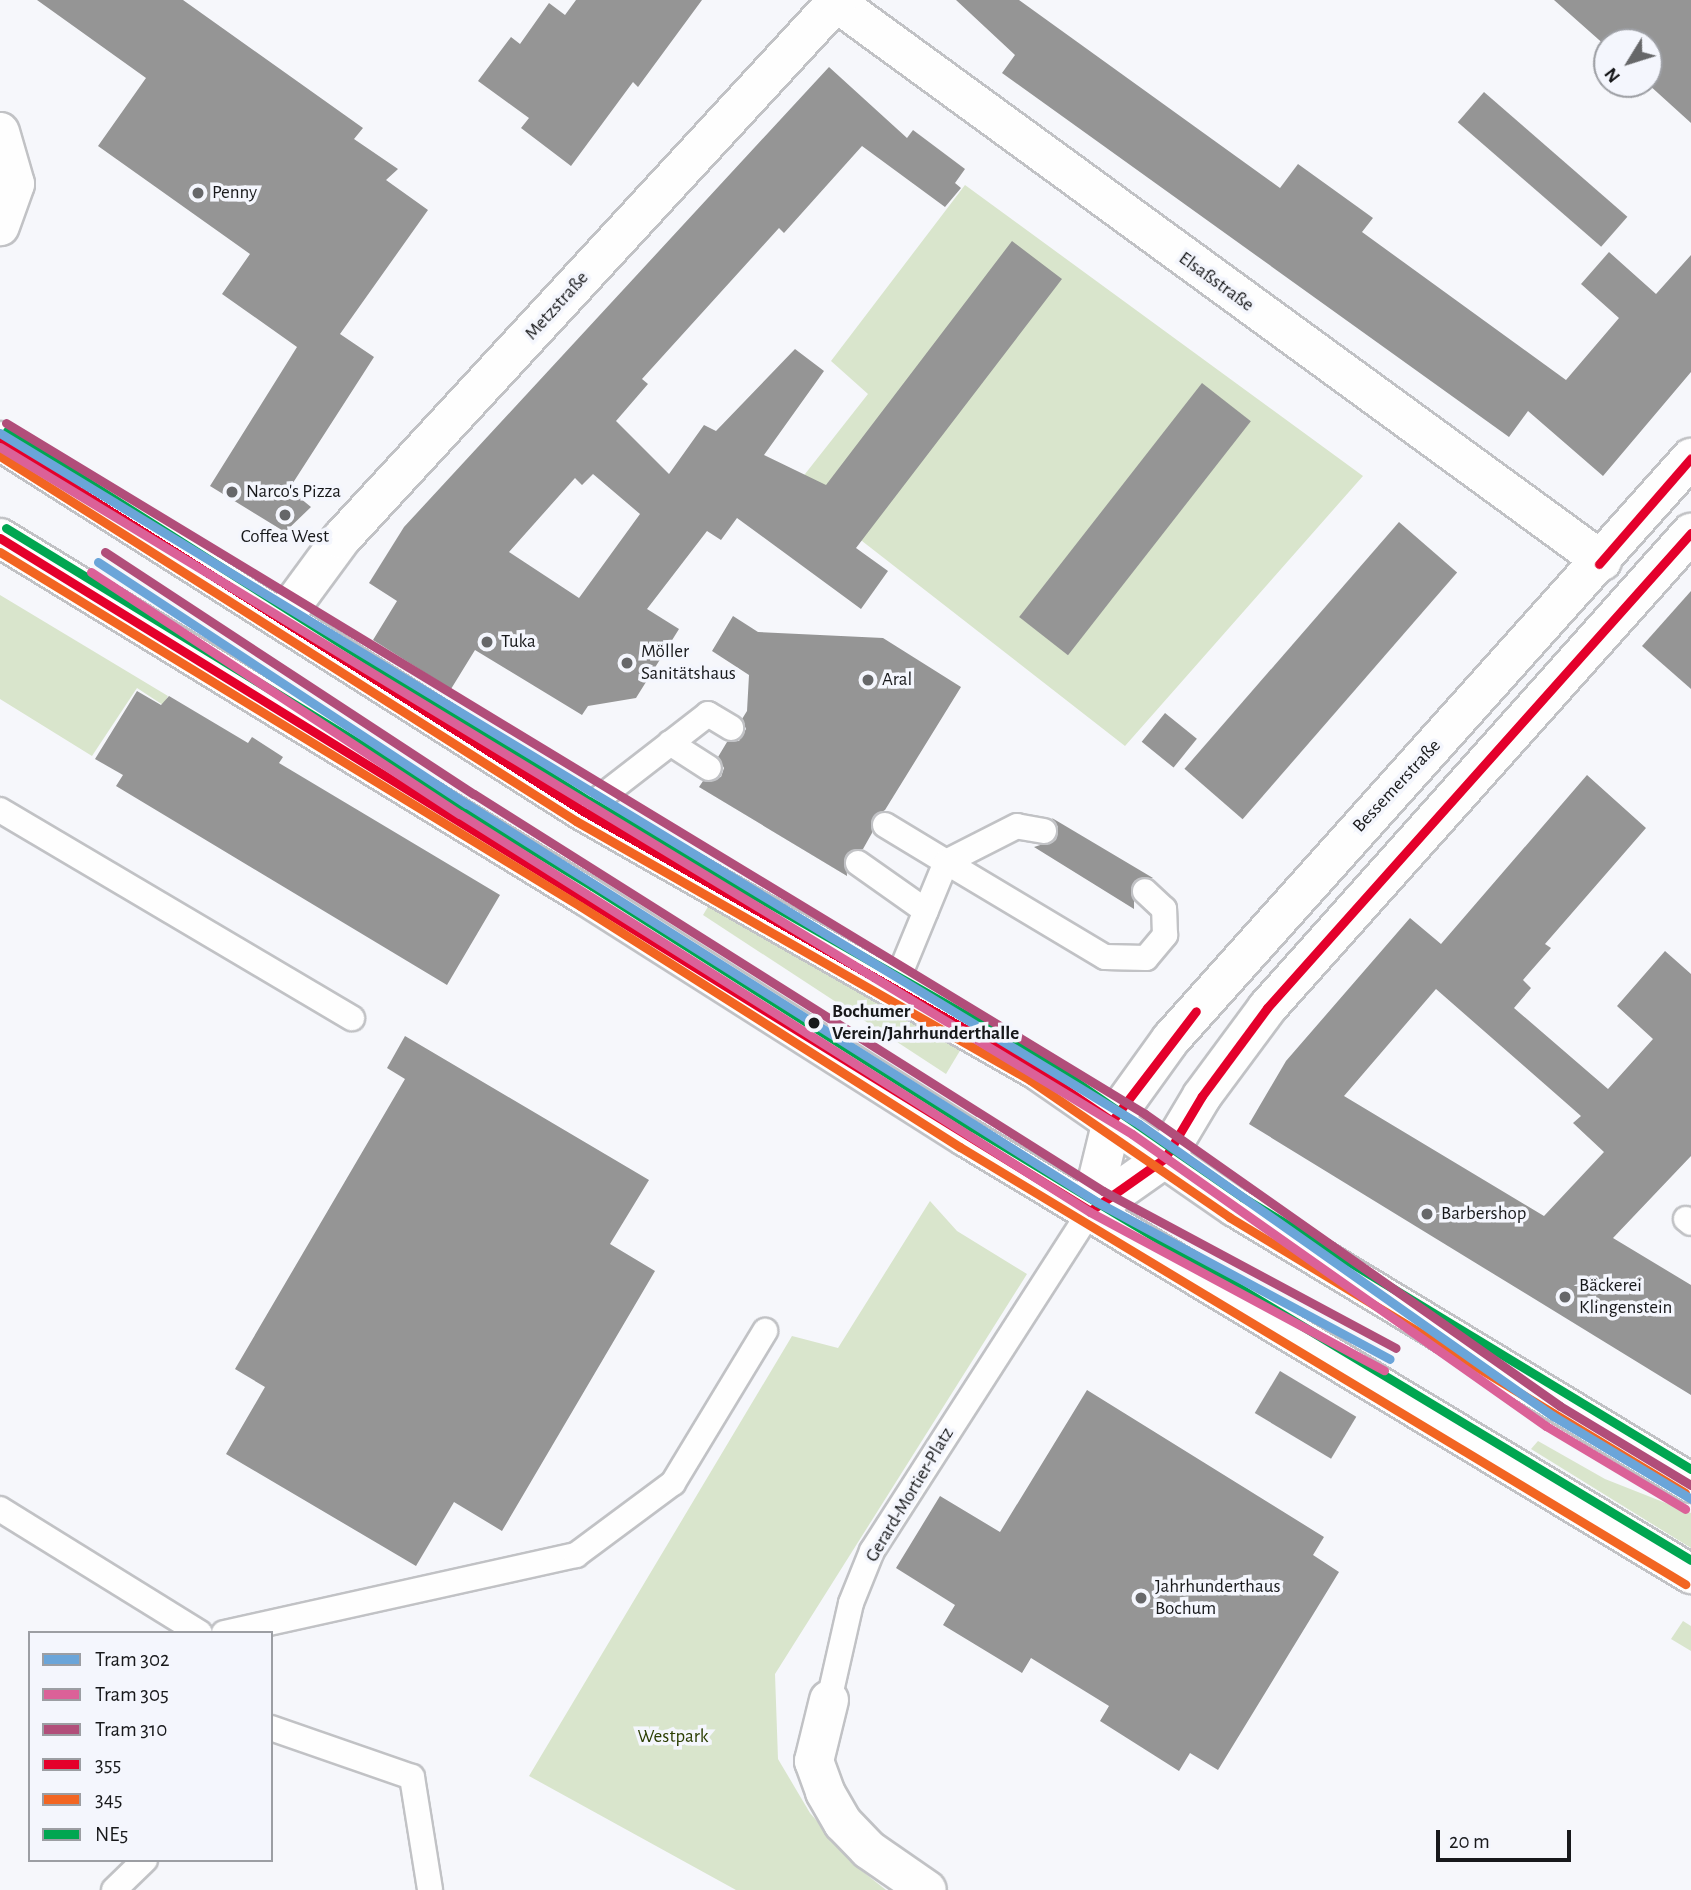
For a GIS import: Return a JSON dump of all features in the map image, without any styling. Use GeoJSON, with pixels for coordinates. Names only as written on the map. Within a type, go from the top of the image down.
{"type":"FeatureCollection","features":[{"type":"Feature","properties":{"kind":"street","name":"Elsaßstraße"},"geometry":{"type":"LineString","coordinates":[[836,1],[1602,561]]}},
{"type":"Feature","properties":{"kind":"street","name":"Metzstraße"},"geometry":{"type":"LineString","coordinates":[[283,618],[341,539],[836,1]]}},
{"type":"Feature","properties":{"kind":"street"},"geometry":{"type":"LineString","coordinates":[[0,132],[15,184],[0,226]]}},
{"type":"Feature","properties":{"kind":"street"},"geometry":{"type":"LineString","coordinates":[[0,441],[283,618],[583,811],[895,986],[1037,1070],[1259,1222],[1691,1483]]}},
{"type":"Feature","properties":{"kind":"street","name":"Bessemerstraße"},"geometry":{"type":"LineString","coordinates":[[1112,1121],[1171,1040],[1602,561],[1691,458]]}},
{"type":"Feature","properties":{"kind":"street"},"geometry":{"type":"LineString","coordinates":[[1090,1211],[1164,1158],[1202,1096],[1267,1008],[1691,533]]}},
{"type":"Feature","properties":{"kind":"street"},"geometry":{"type":"LineString","coordinates":[[0,538],[1090,1211],[1691,1574]]}},
{"type":"Feature","properties":{"kind":"street"},"geometry":{"type":"LineString","coordinates":[[1090,1211],[1112,1121]]}},
{"type":"Feature","properties":{"kind":"street","name":"Gerard-Mortier-Platz"},"geometry":{"type":"LineString","coordinates":[[829,1700],[814,1761],[825,1792],[843,1823],[869,1850],[926,1890]]}},
{"type":"Feature","properties":{"kind":"lane"},"geometry":{"type":"LineString","coordinates":[[583,811],[708,714],[731,728]]}},
{"type":"Feature","properties":{"kind":"lane"},"geometry":{"type":"LineString","coordinates":[[670,743],[709,768]]}},
{"type":"Feature","properties":{"kind":"lane"},"geometry":{"type":"LineString","coordinates":[[0,810],[352,1018]]}},
{"type":"Feature","properties":{"kind":"lane"},"geometry":{"type":"LineString","coordinates":[[885,825],[1105,957],[1146,958],[1164,935],[1164,909],[1145,891]]}},
{"type":"Feature","properties":{"kind":"lane"},"geometry":{"type":"LineString","coordinates":[[895,986],[946,862],[1017,825],[1044,831]]}},
{"type":"Feature","properties":{"kind":"lane"},"geometry":{"type":"LineString","coordinates":[[858,863],[926,911]]}},
{"type":"Feature","properties":{"kind":"lane","name":"Gerard-Mortier-Platz"},"geometry":{"type":"LineString","coordinates":[[829,1700],[851,1603],[872,1551],[1090,1211]]}},
{"type":"Feature","properties":{"kind":"lane"},"geometry":{"type":"LineString","coordinates":[[233,1631],[576,1555],[673,1483],[765,1331]]}},
{"type":"Feature","properties":{"kind":"lane"},"geometry":{"type":"LineString","coordinates":[[0,1509],[197,1631]]}},
{"type":"Feature","properties":{"kind":"lane"},"geometry":{"type":"LineString","coordinates":[[273,1729],[412,1777],[430,1890]]}},
{"type":"Feature","properties":{"kind":"lane"},"geometry":{"type":"LineString","coordinates":[[114,1890],[143,1862]]}},
{"type":"Feature","properties":{"kind":"green space"},"geometry":{"type":"Polygon","coordinates":[[[965,185],[1363,476],[1125,746],[794,488],[868,394],[831,361],[965,185]]]}},
{"type":"Feature","properties":{"kind":"green space"},"geometry":{"type":"Polygon","coordinates":[[[0,595],[168,696],[163,705],[137,688],[92,756],[0,699],[0,595]]]}},
{"type":"Feature","properties":{"kind":"green space"},"geometry":{"type":"Polygon","coordinates":[[[709,905],[961,1049],[946,1074],[703,915],[709,905]]]}},
{"type":"Feature","properties":{"kind":"green space","name":"Westpark"},"geometry":{"type":"Polygon","coordinates":[[[930,1201],[957,1231],[1027,1274],[775,1674],[778,1759],[810,1813],[857,1867],[886,1890],[736,1890],[529,1776],[792,1336],[838,1348],[930,1201]]]}},
{"type":"Feature","properties":{"kind":"green space"},"geometry":{"type":"Polygon","coordinates":[[[1538,1441],[1605,1479],[1691,1513],[1691,1548],[1531,1449],[1538,1441]]]}},
{"type":"Feature","properties":{"kind":"green space"},"geometry":{"type":"Polygon","coordinates":[[[1683,1621],[1691,1626],[1691,1651],[1671,1639],[1683,1621]]]}},
{"type":"Feature","properties":{"kind":"building"},"geometry":{"type":"Polygon","coordinates":[[[37,0],[183,0],[363,128],[354,139],[398,169],[386,180],[428,210],[340,334],[374,357],[289,489],[311,507],[285,532],[210,486],[297,347],[222,294],[250,254],[98,146],[146,78],[37,0]]]}},
{"type":"Feature","properties":{"kind":"building"},"geometry":{"type":"Polygon","coordinates":[[[576,0],[702,0],[638,87],[633,82],[571,166],[521,128],[529,118],[478,81],[511,37],[520,44],[549,3],[565,15],[576,0]]]}},
{"type":"Feature","properties":{"kind":"building"},"geometry":{"type":"Polygon","coordinates":[[[956,0],[1019,0],[1280,188],[1298,164],[1373,218],[1362,232],[1566,380],[1619,318],[1581,284],[1609,252],[1656,294],[1691,255],[1691,372],[1603,476],[1528,411],[1509,437],[1002,73],[1015,55],[956,0]]]}},
{"type":"Feature","properties":{"kind":"building"},"geometry":{"type":"Polygon","coordinates":[[[1554,0],[1691,0],[1691,123],[1663,98],[1663,28],[1593,28],[1593,35],[1554,0]]]}},
{"type":"Feature","properties":{"kind":"building"},"geometry":{"type":"Polygon","coordinates":[[[829,67],[907,138],[913,130],[965,169],[955,183],[961,188],[945,207],[862,146],[784,233],[779,228],[642,379],[648,384],[616,421],[669,474],[704,425],[716,431],[795,349],[824,371],[764,455],[826,485],[1012,241],[1062,279],[856,548],[888,571],[861,609],[737,518],[721,540],[707,531],[647,609],[679,629],[636,698],[588,706],[582,715],[475,650],[451,689],[373,640],[397,601],[369,583],[404,527],[829,67]],[[593,474],[582,485],[575,478],[509,552],[579,598],[640,514],[593,474]]]}},
{"type":"Feature","properties":{"kind":"building"},"geometry":{"type":"Polygon","coordinates":[[[1484,92],[1627,217],[1601,247],[1458,122],[1484,92]]]}},
{"type":"Feature","properties":{"kind":"building"},"geometry":{"type":"Polygon","coordinates":[[[1202,383],[1251,421],[1068,655],[1019,617],[1202,383]]]}},
{"type":"Feature","properties":{"kind":"building"},"geometry":{"type":"Polygon","coordinates":[[[1399,522],[1457,573],[1243,819],[1184,769],[1399,522]]]}},
{"type":"Feature","properties":{"kind":"building"},"geometry":{"type":"Polygon","coordinates":[[[1691,591],[1691,689],[1642,646],[1691,591]]]}},
{"type":"Feature","properties":{"kind":"building"},"geometry":{"type":"Polygon","coordinates":[[[733,616],[758,632],[883,638],[961,687],[885,810],[873,817],[872,833],[863,849],[846,855],[847,876],[699,787],[703,781],[721,777],[724,768],[718,757],[727,742],[739,741],[746,729],[742,719],[747,711],[749,675],[712,651],[733,616]]]}},
{"type":"Feature","properties":{"kind":"building"},"geometry":{"type":"Polygon","coordinates":[[[137,691],[161,705],[169,696],[248,743],[252,737],[283,757],[279,763],[500,895],[447,985],[116,786],[123,775],[95,759],[137,691]]]}},
{"type":"Feature","properties":{"kind":"building"},"geometry":{"type":"Polygon","coordinates":[[[1165,713],[1197,739],[1174,768],[1142,742],[1165,713]]]}},
{"type":"Feature","properties":{"kind":"building"},"geometry":{"type":"Polygon","coordinates":[[[1587,775],[1646,828],[1545,944],[1551,948],[1523,980],[1531,988],[1514,1008],[1608,1089],[1653,1039],[1617,1006],[1665,951],[1691,974],[1691,1156],[1613,1238],[1691,1285],[1691,1395],[1249,1124],[1286,1061],[1410,918],[1441,944],[1587,775]],[[1436,989],[1344,1096],[1544,1216],[1604,1152],[1573,1123],[1581,1116],[1436,989]]]}},
{"type":"Feature","properties":{"kind":"building"},"geometry":{"type":"Polygon","coordinates":[[[1052,818],[1153,878],[1134,881],[1134,909],[1034,847],[1056,840],[1058,827],[1052,818]]]}},
{"type":"Feature","properties":{"kind":"building"},"geometry":{"type":"Polygon","coordinates":[[[405,1036],[649,1180],[610,1244],[655,1271],[502,1531],[454,1502],[416,1566],[226,1454],[265,1387],[235,1369],[405,1079],[387,1068],[405,1036]]]}},
{"type":"Feature","properties":{"kind":"building"},"geometry":{"type":"Polygon","coordinates":[[[1280,1371],[1356,1417],[1331,1459],[1255,1413],[1280,1371]]]}},
{"type":"Feature","properties":{"kind":"building","name":"Jahrhunderthaus Bochum"},"geometry":{"type":"Polygon","coordinates":[[[1087,1390],[1324,1537],[1313,1555],[1339,1572],[1218,1770],[1190,1753],[1179,1771],[1100,1721],[1109,1706],[1031,1658],[1022,1673],[943,1625],[955,1605],[896,1568],[940,1496],[1000,1532],[1087,1390]]]}},
{"type":"Feature","properties":{"kind":"tram line","name":"310"},"geometry":{"type":"LineString","coordinates":[[6,423],[1145,1114],[1560,1406],[1691,1485]]}},
{"type":"Feature","properties":{"kind":"tram line","name":"302"},"geometry":{"type":"LineString","coordinates":[[0,433],[1139,1124],[1553,1416],[1691,1499]]}},
{"type":"Feature","properties":{"kind":"tram line","name":"305"},"geometry":{"type":"LineString","coordinates":[[0,447],[1132,1134],[1546,1426],[1685,1509]]}},
{"type":"Feature","properties":{"kind":"tram line","name":"310"},"geometry":{"type":"LineString","coordinates":[[105,552],[474,794],[1103,1191],[1396,1348]]}},
{"type":"Feature","properties":{"kind":"tram line","name":"302"},"geometry":{"type":"LineString","coordinates":[[98,562],[467,804],[1097,1202],[1390,1359]]}},
{"type":"Feature","properties":{"kind":"tram line","name":"305"},"geometry":{"type":"LineString","coordinates":[[91,572],[460,814],[1090,1212],[1384,1370]]}},
{"type":"Feature","properties":{"kind":"transit line","name":"NE5"},"geometry":{"type":"LineString","coordinates":[[7,431],[589,801],[1043,1059],[1242,1197],[1691,1469]]}},
{"type":"Feature","properties":{"kind":"transit line","name":"355"},"geometry":{"type":"LineString","coordinates":[[0,441],[583,811],[1037,1070],[1112,1121],[1196,1011]]}},
{"type":"Feature","properties":{"kind":"transit line","name":"345"},"geometry":{"type":"LineString","coordinates":[[0,456],[576,821],[1030,1080],[1229,1217],[1685,1493]]}},
{"type":"Feature","properties":{"kind":"transit line","name":"355"},"geometry":{"type":"LineString","coordinates":[[1599,564],[1691,458]]}},
{"type":"Feature","properties":{"kind":"transit line","name":"NE5"},"geometry":{"type":"LineString","coordinates":[[6,528],[592,886],[972,1127],[1691,1560]]}},
{"type":"Feature","properties":{"kind":"transit line","name":"355"},"geometry":{"type":"LineString","coordinates":[[0,538],[1090,1211],[1165,1158],[1202,1096],[1267,1008],[1691,533]]}},
{"type":"Feature","properties":{"kind":"transit line","name":"345"},"geometry":{"type":"LineString","coordinates":[[0,552],[580,906],[960,1147],[1685,1584]]}},
{"type":"Feature","properties":{"kind":"place","name":"Penny"},"geometry":{"type":"Point","coordinates":[198,193]}},
{"type":"Feature","properties":{"kind":"place","name":"Narco's Pizza"},"geometry":{"type":"Point","coordinates":[232,492]}},
{"type":"Feature","properties":{"kind":"place","name":"Coffea West"},"geometry":{"type":"Point","coordinates":[285,515]}},
{"type":"Feature","properties":{"kind":"place","name":"Tuka"},"geometry":{"type":"Point","coordinates":[487,642]}},
{"type":"Feature","properties":{"kind":"place","name":"Möller Sanitätshaus"},"geometry":{"type":"Point","coordinates":[627,663]}},
{"type":"Feature","properties":{"kind":"place","name":"Aral"},"geometry":{"type":"Point","coordinates":[868,680]}},
{"type":"Feature","properties":{"kind":"place","name":"Bochumer Verein/Jahrhunderthalle"},"geometry":{"type":"Point","coordinates":[814,1023]}},
{"type":"Feature","properties":{"kind":"place","name":"Barbershop"},"geometry":{"type":"Point","coordinates":[1427,1214]}},
{"type":"Feature","properties":{"kind":"place","name":"Bäckerei Klingenstein"},"geometry":{"type":"Point","coordinates":[1565,1297]}},
{"type":"Feature","properties":{"kind":"place","name":"Jahrhunderthaus Bochum"},"geometry":{"type":"Point","coordinates":[1141,1598]}}]}
